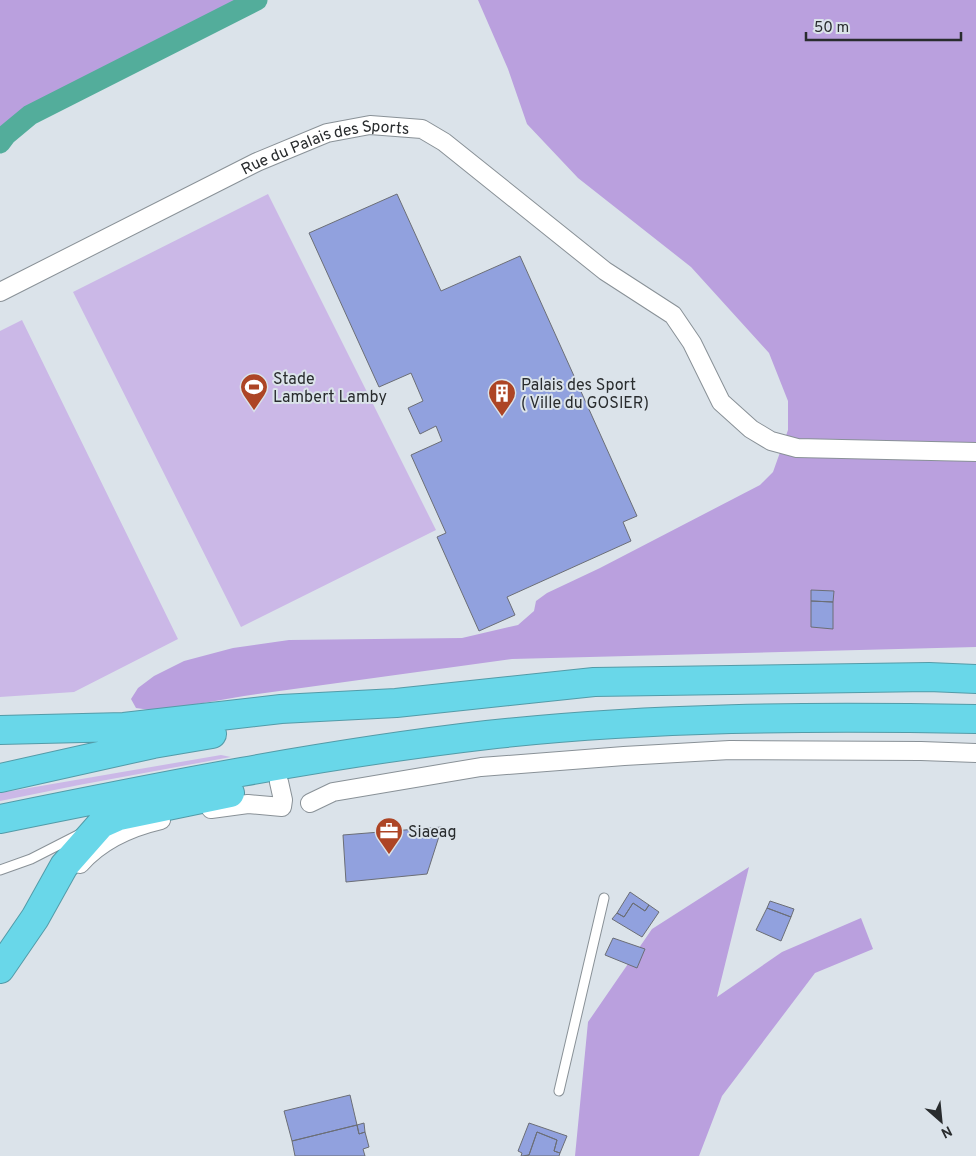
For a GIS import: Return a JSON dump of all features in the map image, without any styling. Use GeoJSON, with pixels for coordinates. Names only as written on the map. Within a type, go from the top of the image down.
{"type":"FeatureCollection","features":[{"type":"Feature","properties":{"kind":"highway"},"geometry":{"type":"LineString","coordinates":[[0,730],[124,727],[281,709],[396,703],[594,682],[929,677],[976,679]]}},
{"type":"Feature","properties":{"kind":"highway"},"geometry":{"type":"LineString","coordinates":[[0,778],[153,744],[396,703]]}},
{"type":"Feature","properties":{"kind":"highway"},"geometry":{"type":"LineString","coordinates":[[806,718],[934,732],[976,734]]}},
{"type":"Feature","properties":{"kind":"highway"},"geometry":{"type":"LineString","coordinates":[[0,819],[162,786],[366,750],[489,735],[606,725],[806,718],[976,719]]}},
{"type":"Feature","properties":{"kind":"highway"},"geometry":{"type":"LineString","coordinates":[[0,969],[35,918],[64,866],[101,824],[119,816],[279,782],[606,725]]}},
{"type":"Feature","properties":{"kind":"street","name":"Rue du Palais des Sports"},"geometry":{"type":"LineString","coordinates":[[0,292],[257,162],[291,147],[328,133],[370,126],[422,129],[444,142],[605,271],[672,315],[692,343],[721,402],[751,429],[771,441],[797,448],[976,452]]}},
{"type":"Feature","properties":{"kind":"street"},"geometry":{"type":"LineString","coordinates":[[310,803],[333,792],[481,767],[624,756],[730,750],[976,753]]}},
{"type":"Feature","properties":{"kind":"street"},"geometry":{"type":"LineString","coordinates":[[35,918],[84,860],[106,841],[126,830],[199,811],[248,804],[282,807],[283,800],[279,782]]}},
{"type":"Feature","properties":{"kind":"lane"},"geometry":{"type":"LineString","coordinates":[[0,870],[31,859],[101,824]]}},
{"type":"Feature","properties":{"kind":"lane"},"geometry":{"type":"LineString","coordinates":[[559,1091],[604,898]]}},
{"type":"Feature","properties":{"kind":"shaded area"},"geometry":{"type":"Polygon","coordinates":[[[0,0],[252,0],[13,119],[0,128],[0,0]]]}},
{"type":"Feature","properties":{"kind":"shaded area"},"geometry":{"type":"Polygon","coordinates":[[[478,0],[976,0],[976,647],[512,659],[244,696],[157,711],[136,708],[131,699],[138,688],[154,676],[184,661],[233,648],[289,640],[462,638],[518,625],[534,611],[536,601],[547,593],[600,568],[760,485],[773,472],[788,430],[788,401],[769,353],[691,267],[578,178],[527,124],[508,69],[478,0]]]}},
{"type":"Feature","properties":{"kind":"shaded area","name":"Stade Lambert Lamby"},"geometry":{"type":"Polygon","coordinates":[[[268,194],[436,530],[241,627],[73,292],[268,194]]]}},
{"type":"Feature","properties":{"kind":"shaded area"},"geometry":{"type":"Polygon","coordinates":[[[22,320],[178,639],[74,692],[0,697],[0,331],[22,320]]]}},
{"type":"Feature","properties":{"kind":"shaded area"},"geometry":{"type":"Polygon","coordinates":[[[221,755],[231,757],[0,801],[0,793],[221,755]]]}},
{"type":"Feature","properties":{"kind":"shaded area"},"geometry":{"type":"Polygon","coordinates":[[[749,867],[717,997],[782,952],[861,918],[873,949],[815,973],[722,1096],[699,1156],[575,1156],[588,1022],[652,929],[749,867]]]}},
{"type":"Feature","properties":{"kind":"building","name":"Palais des Sport ( Ville du GOSIER)"},"geometry":{"type":"Polygon","coordinates":[[[397,194],[441,291],[520,256],[637,516],[623,522],[631,541],[507,597],[515,615],[479,631],[437,537],[446,533],[411,455],[442,441],[436,426],[420,434],[408,408],[423,401],[411,373],[379,387],[309,233],[397,194]]]}},
{"type":"Feature","properties":{"kind":"building"},"geometry":{"type":"Polygon","coordinates":[[[811,590],[834,591],[833,602],[811,601],[811,590]]]}},
{"type":"Feature","properties":{"kind":"building"},"geometry":{"type":"Polygon","coordinates":[[[811,601],[833,602],[833,629],[811,627],[811,601]]]}},
{"type":"Feature","properties":{"kind":"building","name":"Siaeag"},"geometry":{"type":"Polygon","coordinates":[[[442,827],[427,874],[346,882],[343,835],[442,827]]]}},
{"type":"Feature","properties":{"kind":"building"},"geometry":{"type":"Polygon","coordinates":[[[630,892],[649,905],[645,911],[633,903],[624,917],[617,913],[630,892]]]}},
{"type":"Feature","properties":{"kind":"building"},"geometry":{"type":"Polygon","coordinates":[[[770,901],[794,909],[791,917],[767,908],[770,901]]]}},
{"type":"Feature","properties":{"kind":"building"},"geometry":{"type":"Polygon","coordinates":[[[633,903],[645,911],[649,905],[659,912],[642,937],[612,919],[617,913],[624,917],[633,903]]]}},
{"type":"Feature","properties":{"kind":"building"},"geometry":{"type":"Polygon","coordinates":[[[767,908],[791,917],[781,941],[756,930],[767,908]]]}},
{"type":"Feature","properties":{"kind":"building"},"geometry":{"type":"Polygon","coordinates":[[[613,938],[645,949],[637,968],[605,955],[613,938]]]}},
{"type":"Feature","properties":{"kind":"building"},"geometry":{"type":"Polygon","coordinates":[[[350,1095],[357,1125],[292,1141],[284,1111],[350,1095]]]}},
{"type":"Feature","properties":{"kind":"building"},"geometry":{"type":"Polygon","coordinates":[[[364,1123],[365,1132],[359,1134],[357,1125],[364,1123]]]}},
{"type":"Feature","properties":{"kind":"building"},"geometry":{"type":"Polygon","coordinates":[[[529,1123],[567,1136],[560,1153],[554,1151],[557,1140],[537,1132],[529,1155],[521,1156],[522,1153],[518,1151],[529,1123]]]}},
{"type":"Feature","properties":{"kind":"building"},"geometry":{"type":"Polygon","coordinates":[[[357,1125],[359,1134],[365,1132],[369,1147],[363,1149],[365,1156],[295,1156],[292,1141],[357,1125]]]}},
{"type":"Feature","properties":{"kind":"building"},"geometry":{"type":"Polygon","coordinates":[[[537,1132],[557,1140],[554,1151],[560,1153],[559,1156],[525,1156],[529,1155],[537,1132]]]}},
{"type":"Feature","properties":{"kind":"waterway"},"geometry":{"type":"LineString","coordinates":[[0,143],[6,135],[30,115],[257,0]]}},
{"type":"Feature","properties":{"kind":"place","name":"Stade Lambert Lamby"},"geometry":{"type":"Point","coordinates":[254,411]}},
{"type":"Feature","properties":{"kind":"place","name":"Palais des Sport ( Ville du GOSIER)"},"geometry":{"type":"Point","coordinates":[502,417]}},
{"type":"Feature","properties":{"kind":"place","name":"Siaeag"},"geometry":{"type":"Point","coordinates":[389,855]}}]}
